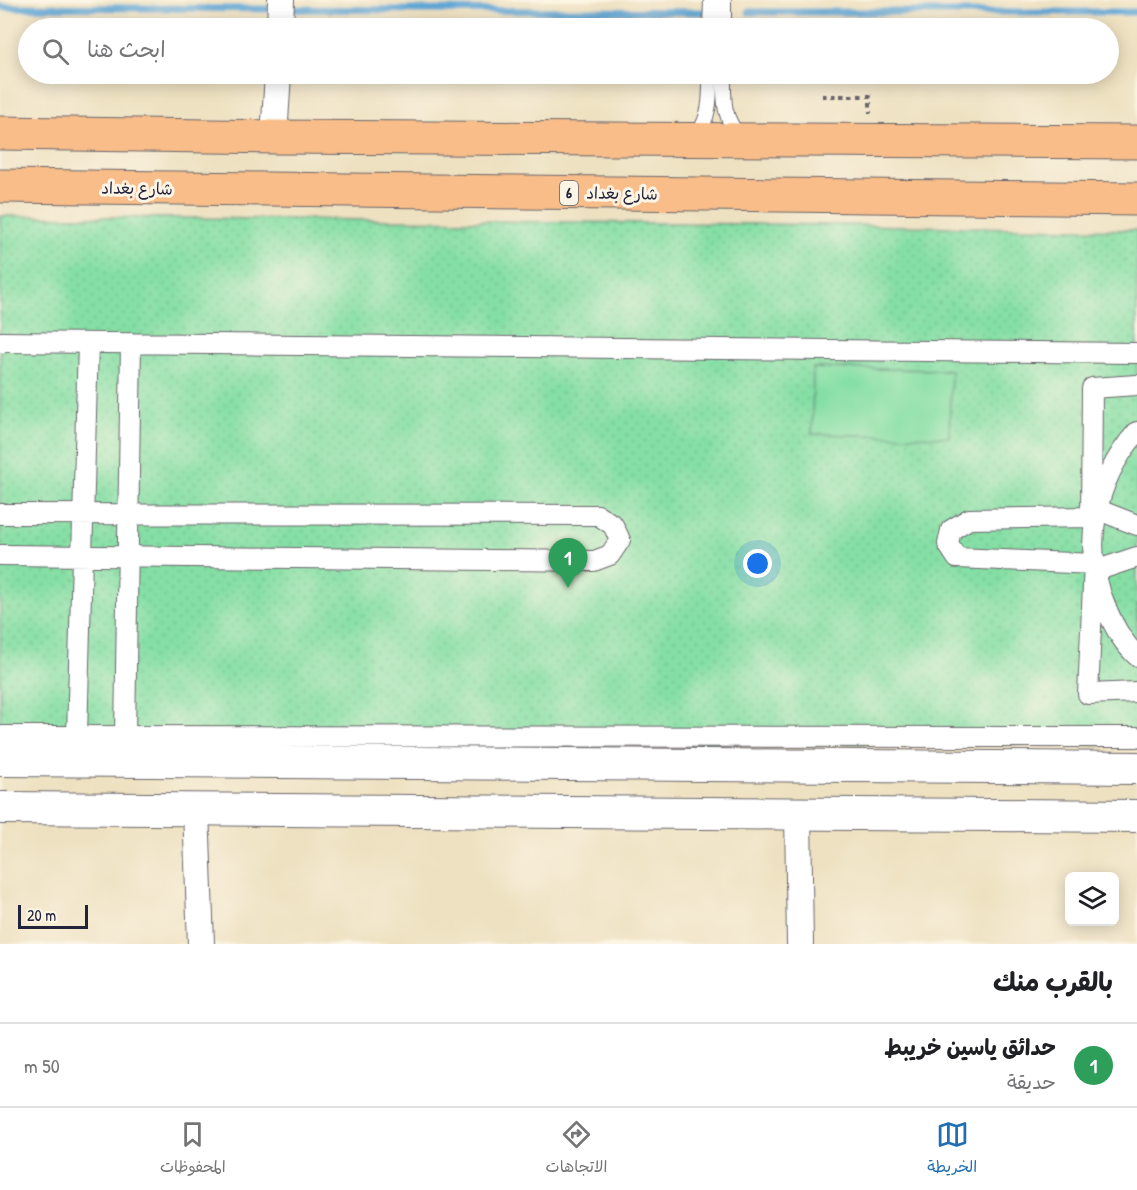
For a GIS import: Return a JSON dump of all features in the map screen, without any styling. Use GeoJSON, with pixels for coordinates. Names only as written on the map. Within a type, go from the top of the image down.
{"type":"FeatureCollection","features":[{"type":"Feature","properties":{"kind":"highway"},"geometry":{"type":"LineString","coordinates":[[0,133],[274,137],[1137,142]]}},
{"type":"Feature","properties":{"kind":"highway","name":"شارع بغداد"},"geometry":{"type":"LineString","coordinates":[[0,186],[1137,200]]}},
{"type":"Feature","properties":{"kind":"street"},"geometry":{"type":"LineString","coordinates":[[280,18],[281,0]]}},
{"type":"Feature","properties":{"kind":"street"},"geometry":{"type":"LineString","coordinates":[[274,137],[277,84]]}},
{"type":"Feature","properties":{"kind":"street"},"geometry":{"type":"LineString","coordinates":[[0,342],[1137,353]]}},
{"type":"Feature","properties":{"kind":"street"},"geometry":{"type":"LineString","coordinates":[[77,736],[88,343]]}},
{"type":"Feature","properties":{"kind":"street"},"geometry":{"type":"LineString","coordinates":[[125,736],[131,343]]}},
{"type":"Feature","properties":{"kind":"street"},"geometry":{"type":"LineString","coordinates":[[1137,385],[1092,388],[1094,568],[1088,694],[1137,692]]}},
{"type":"Feature","properties":{"kind":"street"},"geometry":{"type":"LineString","coordinates":[[1137,432],[1125,446],[1109,473],[1090,517],[969,519],[951,530],[948,544],[957,558],[1094,568],[1137,557]]}},
{"type":"Feature","properties":{"kind":"street"},"geometry":{"type":"LineString","coordinates":[[1094,508],[1137,525]]}},
{"type":"Feature","properties":{"kind":"street"},"geometry":{"type":"LineString","coordinates":[[0,514],[598,515],[613,525],[620,540],[610,555],[594,561],[0,555]]}},
{"type":"Feature","properties":{"kind":"street"},"geometry":{"type":"LineString","coordinates":[[1094,568],[1101,596],[1113,624],[1137,656]]}},
{"type":"Feature","properties":{"kind":"street"},"geometry":{"type":"LineString","coordinates":[[0,736],[1137,737]]}},
{"type":"Feature","properties":{"kind":"street"},"geometry":{"type":"LineString","coordinates":[[0,760],[1137,768]]}},
{"type":"Feature","properties":{"kind":"street"},"geometry":{"type":"LineString","coordinates":[[410,811],[412,763]]}},
{"type":"Feature","properties":{"kind":"street"},"geometry":{"type":"LineString","coordinates":[[1101,768],[1101,816]]}},
{"type":"Feature","properties":{"kind":"street"},"geometry":{"type":"LineString","coordinates":[[0,808],[1137,816]]}},
{"type":"Feature","properties":{"kind":"street"},"geometry":{"type":"LineString","coordinates":[[196,810],[201,944]]}},
{"type":"Feature","properties":{"kind":"street"},"geometry":{"type":"LineString","coordinates":[[798,814],[800,944]]}},
{"type":"Feature","properties":{"kind":"lane"},"geometry":{"type":"LineString","coordinates":[[710,18],[711,0]]}},
{"type":"Feature","properties":{"kind":"lane"},"geometry":{"type":"LineString","coordinates":[[724,0],[724,18]]}},
{"type":"Feature","properties":{"kind":"lane"},"geometry":{"type":"LineString","coordinates":[[693,140],[700,132],[708,112],[709,84]]}},
{"type":"Feature","properties":{"kind":"lane"},"geometry":{"type":"LineString","coordinates":[[725,84],[726,112],[729,122],[744,140]]}},
{"type":"Feature","properties":{"kind":"path"},"geometry":{"type":"LineString","coordinates":[[822,96],[870,96]]}},
{"type":"Feature","properties":{"kind":"green space"},"geometry":{"type":"Polygon","coordinates":[[[0,216],[1137,230],[1137,745],[0,739],[0,216]]]}},
{"type":"Feature","properties":{"kind":"green space"},"geometry":{"type":"Polygon","coordinates":[[[813,368],[951,370],[949,437],[812,434],[813,368]]]}},
{"type":"Feature","properties":{"kind":"waterway"},"geometry":{"type":"LineString","coordinates":[[0,7],[710,12]]}},
{"type":"Feature","properties":{"kind":"waterway"},"geometry":{"type":"LineString","coordinates":[[749,12],[1137,12]]}},
{"type":"Feature","properties":{"kind":"place","name":"حدائق ياسين خريبط"},"geometry":{"type":"Point","coordinates":[568,588]}}]}
